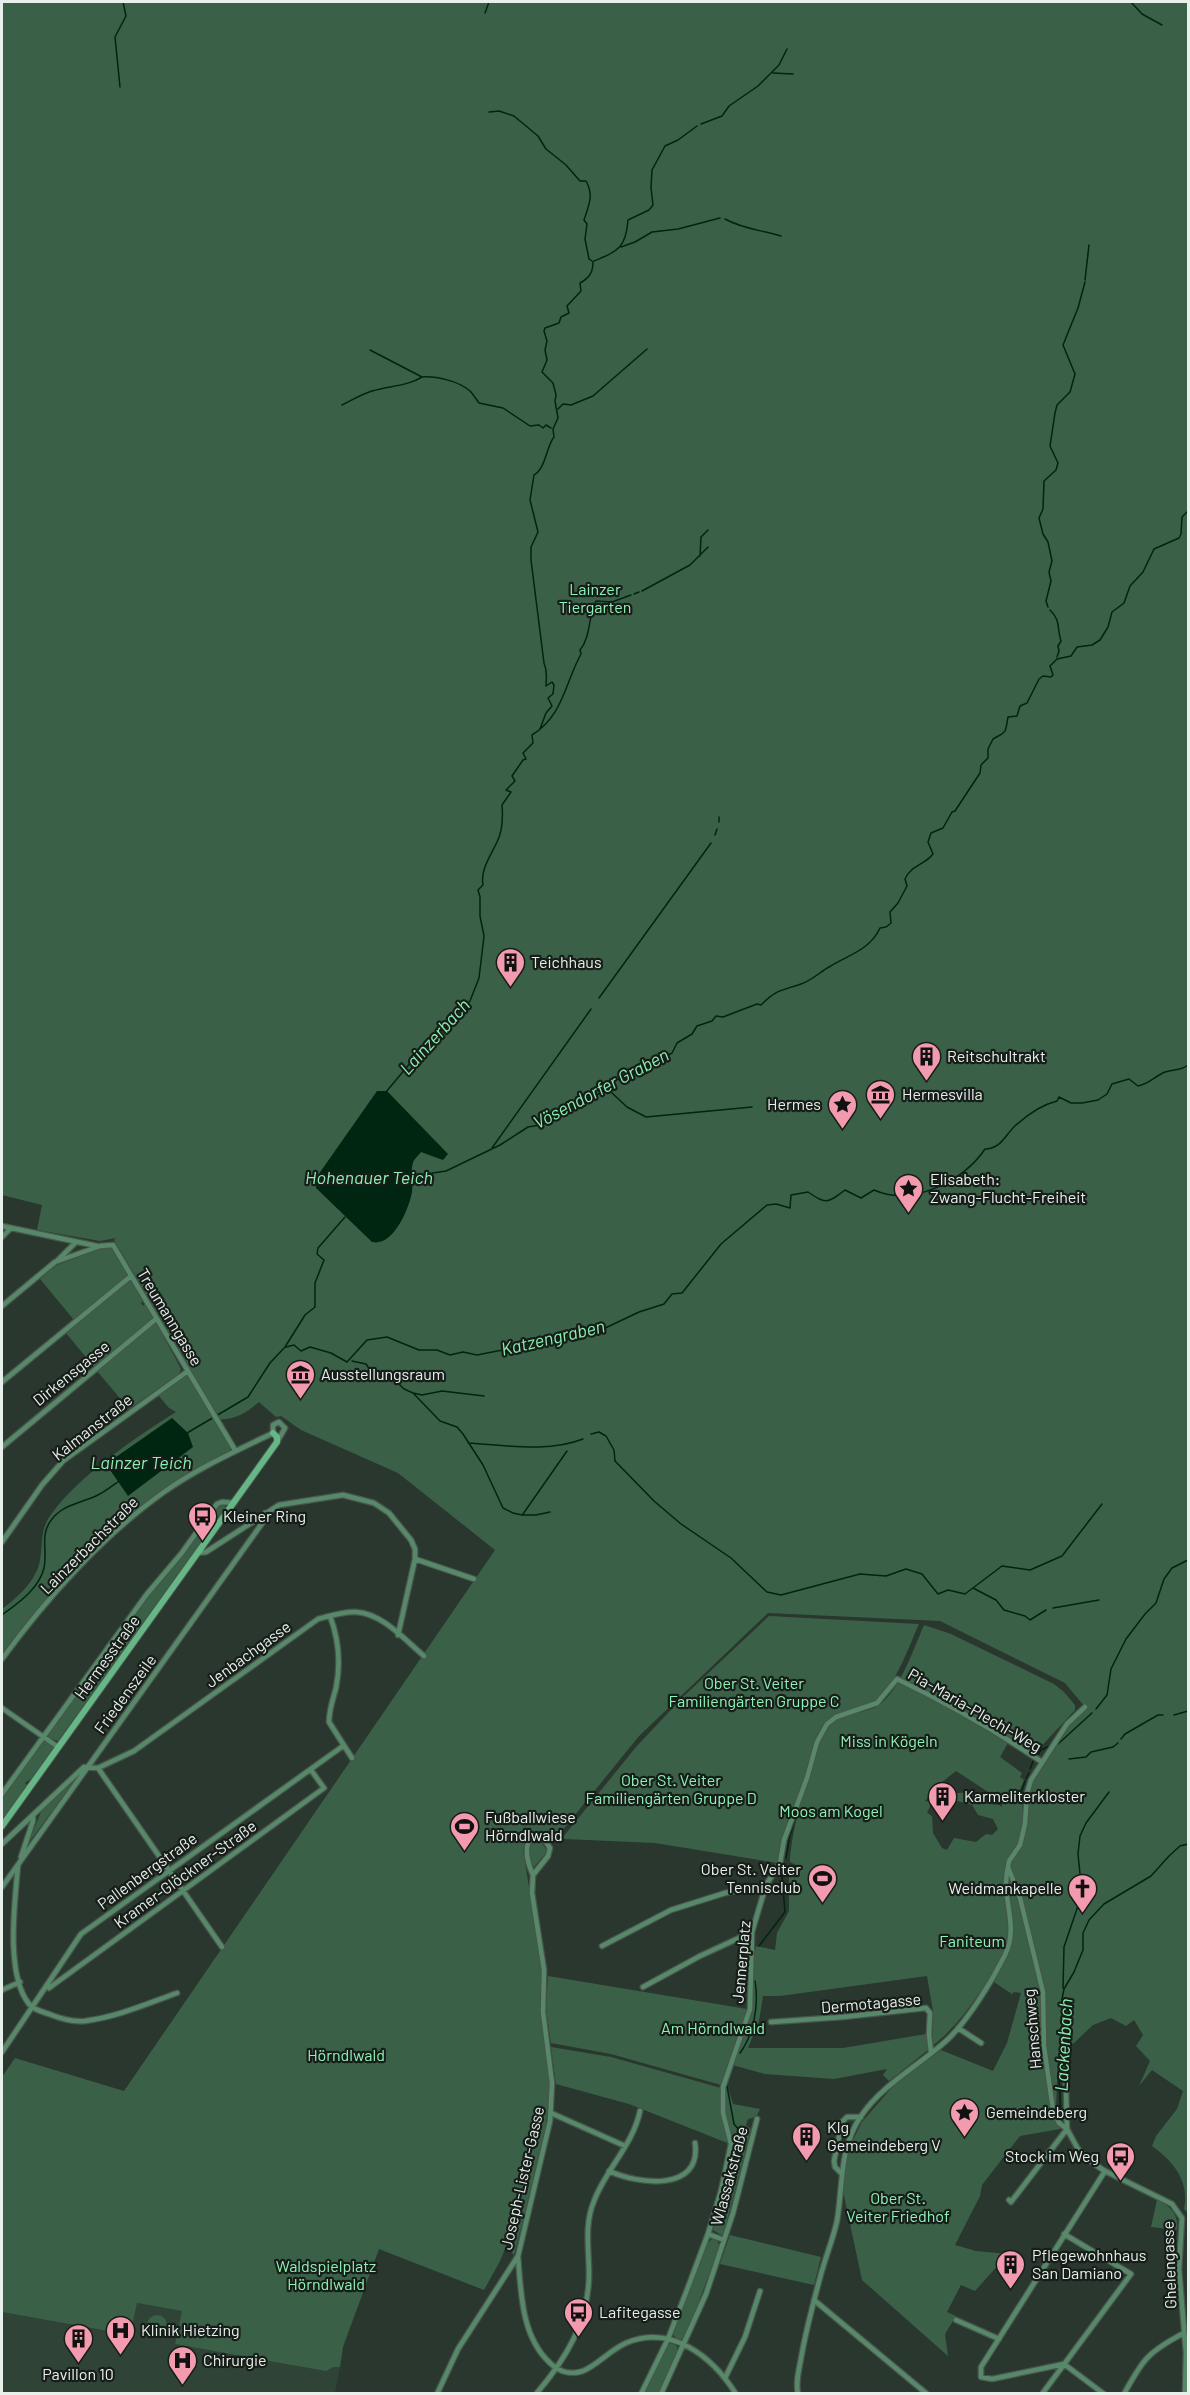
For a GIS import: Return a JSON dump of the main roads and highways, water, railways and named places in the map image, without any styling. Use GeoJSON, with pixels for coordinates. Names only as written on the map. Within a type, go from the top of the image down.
{"type":"FeatureCollection","features":[{"type":"Feature","properties":{"kind":"water","name":"Hohenauer Teich"},"geometry":{"type":"Polygon","coordinates":[[[377,1091],[387,1091],[448,1154],[443,1160],[421,1152],[413,1162],[412,1192],[404,1217],[387,1239],[372,1242],[316,1188],[316,1178],[377,1091]]]}},
{"type":"Feature","properties":{"kind":"water","name":"Lainzer Teich"},"geometry":{"type":"Polygon","coordinates":[[[172,1418],[188,1433],[193,1447],[128,1496],[106,1464],[172,1418]]]}},
{"type":"Feature","properties":{"kind":"waterway"},"geometry":{"type":"LineString","coordinates":[[120,87],[115,37],[126,16],[123,2]]}},
{"type":"Feature","properties":{"kind":"waterway"},"geometry":{"type":"LineString","coordinates":[[485,13],[489,2]]}},
{"type":"Feature","properties":{"kind":"waterway"},"geometry":{"type":"LineString","coordinates":[[1131,2],[1142,14],[1162,25]]}},
{"type":"Feature","properties":{"kind":"waterway","name":"Lainzerbach"},"geometry":{"type":"LineString","coordinates":[[701,124],[722,116],[729,106],[758,86],[779,65],[787,49]]}},
{"type":"Feature","properties":{"kind":"waterway"},"geometry":{"type":"LineString","coordinates":[[773,73],[793,74]]}},
{"type":"Feature","properties":{"kind":"waterway"},"geometry":{"type":"LineString","coordinates":[[489,112],[499,111],[514,116],[538,136],[546,149],[566,165],[580,181],[586,181],[590,196],[584,220],[587,224],[585,239],[589,259],[592,261]]}},
{"type":"Feature","properties":{"kind":"waterway","name":"Lainzerbach"},"geometry":{"type":"LineString","coordinates":[[594,261],[615,251],[623,243],[628,220],[649,210],[653,205],[652,170],[665,146],[678,140],[697,126]]}},
{"type":"Feature","properties":{"kind":"waterway"},"geometry":{"type":"LineString","coordinates":[[621,247],[652,232],[678,229],[720,218]]}},
{"type":"Feature","properties":{"kind":"waterway"},"geometry":{"type":"LineString","coordinates":[[725,219],[745,227],[781,236]]}},
{"type":"Feature","properties":{"kind":"waterway"},"geometry":{"type":"LineString","coordinates":[[1085,280],[1089,245]]}},
{"type":"Feature","properties":{"kind":"waterway","name":"Lainzerbach"},"geometry":{"type":"LineString","coordinates":[[540,729],[546,713],[552,706],[548,698],[553,694],[554,685],[552,682],[546,686],[531,560],[531,547],[538,532],[530,500],[534,475],[541,468],[554,437],[553,429],[558,418],[553,383],[542,372],[547,360],[545,350],[547,341],[544,331],[545,328],[559,323],[561,317],[569,313],[567,306],[581,291],[580,283],[590,275],[593,262]]}},
{"type":"Feature","properties":{"kind":"waterway"},"geometry":{"type":"LineString","coordinates":[[1048,607],[1046,601],[1051,581],[1049,572],[1052,561],[1039,518],[1043,509],[1044,481],[1056,470],[1058,463],[1050,446],[1055,413],[1057,405],[1070,392],[1075,374],[1063,345],[1078,308],[1085,282]]}},
{"type":"Feature","properties":{"kind":"waterway"},"geometry":{"type":"LineString","coordinates":[[558,409],[563,404],[571,405],[593,396],[647,349]]}},
{"type":"Feature","properties":{"kind":"waterway"},"geometry":{"type":"LineString","coordinates":[[370,350],[422,377],[440,378],[460,384],[470,391],[479,403],[503,408],[530,426],[539,425],[543,428],[546,425],[551,428]]}},
{"type":"Feature","properties":{"kind":"waterway"},"geometry":{"type":"LineString","coordinates":[[342,405],[368,392],[405,384],[422,377]]}},
{"type":"Feature","properties":{"kind":"waterway","name":"Vösendorfer Graben"},"geometry":{"type":"LineString","coordinates":[[413,1176],[446,1171],[500,1145],[528,1127],[540,1125],[559,1110],[571,1109],[583,1100],[607,1090],[615,1078],[622,1081],[635,1073],[646,1070],[672,1053],[677,1043],[692,1034],[697,1026],[712,1021],[716,1016],[723,1017],[757,1004],[761,1005],[775,993],[808,981],[870,942],[880,928],[891,923],[890,912],[907,886],[905,879],[908,874],[933,854],[928,842],[931,833],[943,828],[952,812],[955,811],[980,773],[981,765],[988,758],[988,749],[993,739],[1005,731],[1008,717],[1017,716],[1020,706],[1027,703],[1039,679],[1053,675],[1050,666],[1057,659],[1071,656],[1077,647],[1092,645],[1100,640],[1108,627],[1112,612],[1124,603],[1130,586],[1143,572],[1154,549],[1179,538],[1182,517],[1188,511]]}},
{"type":"Feature","properties":{"kind":"waterway"},"geometry":{"type":"LineString","coordinates":[[700,556],[701,537],[708,530]]}},
{"type":"Feature","properties":{"kind":"waterway"},"geometry":{"type":"LineString","coordinates":[[642,591],[690,565],[708,547]]}},
{"type":"Feature","properties":{"kind":"waterway"},"geometry":{"type":"LineString","coordinates":[[634,594],[639,592]]}},
{"type":"Feature","properties":{"kind":"waterway","name":"Lainzerbach"},"geometry":{"type":"LineString","coordinates":[[386,1092],[421,1050],[430,1045],[447,1022],[470,1001],[479,978],[484,936],[478,890],[483,885],[485,868],[500,833],[502,805],[511,792],[506,790],[515,781],[512,776],[526,759],[523,753],[533,743],[532,735],[557,709],[581,654],[580,650],[586,639],[596,601],[612,602],[631,595]]}},
{"type":"Feature","properties":{"kind":"waterway"},"geometry":{"type":"LineString","coordinates":[[1050,610],[1057,621],[1061,641],[1057,657]]}},
{"type":"Feature","properties":{"kind":"waterway"},"geometry":{"type":"LineString","coordinates":[[719,817],[719,822]]}},
{"type":"Feature","properties":{"kind":"waterway"},"geometry":{"type":"LineString","coordinates":[[715,835],[717,829]]}},
{"type":"Feature","properties":{"kind":"waterway"},"geometry":{"type":"LineString","coordinates":[[599,998],[711,843]]}},
{"type":"Feature","properties":{"kind":"waterway"},"geometry":{"type":"LineString","coordinates":[[492,1148],[591,1009]]}},
{"type":"Feature","properties":{"kind":"waterway","name":"Katzengraben"},"geometry":{"type":"LineString","coordinates":[[286,1347],[294,1345],[301,1351],[310,1347],[331,1353],[347,1362],[367,1340],[387,1337],[419,1350],[437,1350],[450,1355],[463,1352],[477,1355],[549,1341],[557,1342],[599,1331],[639,1312],[664,1304],[672,1294],[682,1293],[721,1244],[767,1205],[776,1204],[790,1208],[791,1195],[808,1192],[826,1201],[845,1190],[861,1198],[874,1190],[904,1195],[936,1188],[951,1181],[964,1171],[985,1149],[999,1144],[1029,1114],[1057,1101],[1059,1097],[1071,1103],[1098,1100],[1107,1094],[1112,1084],[1129,1079],[1138,1086],[1165,1072],[1188,1065]]}},
{"type":"Feature","properties":{"kind":"waterway"},"geometry":{"type":"LineString","coordinates":[[612,1093],[627,1107],[646,1117],[752,1107]]}},
{"type":"Feature","properties":{"kind":"waterway","name":"Lainzerbach"},"geometry":{"type":"LineString","coordinates":[[187,1433],[248,1397],[270,1363],[285,1347],[305,1315],[315,1307],[315,1283],[324,1260],[317,1254],[318,1248],[345,1217]]}},
{"type":"Feature","properties":{"kind":"waterway"},"geometry":{"type":"LineString","coordinates":[[352,1361],[366,1364],[375,1376],[391,1376],[404,1389],[413,1393],[440,1421],[457,1427],[483,1465],[503,1508],[522,1515],[550,1512]]}},
{"type":"Feature","properties":{"kind":"waterway"},"geometry":{"type":"LineString","coordinates":[[413,1393],[422,1395],[442,1391],[484,1396]]}},
{"type":"Feature","properties":{"kind":"waterway"},"geometry":{"type":"LineString","coordinates":[[591,1434],[599,1432],[606,1436],[614,1450],[615,1461],[654,1501],[681,1524],[731,1558],[767,1592],[781,1595],[860,1574],[886,1576],[906,1569],[922,1574],[938,1594],[948,1590],[965,1594],[1002,1566],[1030,1570],[1062,1556],[1102,1504]]}},
{"type":"Feature","properties":{"kind":"waterway"},"geometry":{"type":"LineString","coordinates":[[468,1443],[541,1447],[583,1439]]}},
{"type":"Feature","properties":{"kind":"waterway"},"geometry":{"type":"LineString","coordinates":[[523,1514],[567,1451]]}},
{"type":"Feature","properties":{"kind":"waterway","name":"Lainzerbach"},"geometry":{"type":"LineString","coordinates":[[2,1615],[15,1606],[38,1583],[45,1562],[46,1531],[56,1514],[99,1494],[119,1481]]}},
{"type":"Feature","properties":{"kind":"waterway"},"geometry":{"type":"LineString","coordinates":[[1096,1709],[1107,1695],[1111,1669],[1126,1639],[1156,1603],[1164,1579],[1172,1568],[1188,1560]]}},
{"type":"Feature","properties":{"kind":"waterway"},"geometry":{"type":"LineString","coordinates":[[973,1588],[996,1600],[1004,1610],[1025,1616],[1030,1620],[1046,1610]]}},
{"type":"Feature","properties":{"kind":"waterway"},"geometry":{"type":"LineString","coordinates":[[1053,1608],[1099,1600]]}},
{"type":"Feature","properties":{"kind":"waterway"},"geometry":{"type":"LineString","coordinates":[[1174,1715],[1188,1711]]}},
{"type":"Feature","properties":{"kind":"waterway"},"geometry":{"type":"LineString","coordinates":[[1058,1744],[1092,1713]]}},
{"type":"Feature","properties":{"kind":"waterway"},"geometry":{"type":"LineString","coordinates":[[1121,1739],[1125,1734],[1158,1715],[1163,1715]]}},
{"type":"Feature","properties":{"kind":"waterway"},"geometry":{"type":"LineString","coordinates":[[1069,1759],[1086,1757],[1091,1752],[1113,1747],[1118,1743]]}},
{"type":"Feature","properties":{"kind":"waterway"},"geometry":{"type":"LineString","coordinates":[[1037,1756],[1041,1750],[1052,1745]]}},
{"type":"Feature","properties":{"kind":"waterway"},"geometry":{"type":"LineString","coordinates":[[1030,1769],[1034,1759]]}},
{"type":"Feature","properties":{"kind":"waterway"},"geometry":{"type":"LineString","coordinates":[[1026,1779],[1029,1773]]}},
{"type":"Feature","properties":{"kind":"waterway"},"geometry":{"type":"LineString","coordinates":[[1022,1790],[1025,1781]]}},
{"type":"Feature","properties":{"kind":"waterway"},"geometry":{"type":"LineString","coordinates":[[1063,1988],[1064,1947],[1082,1894],[1078,1854],[1080,1836],[1086,1823],[1109,1792]]}},
{"type":"Feature","properties":{"kind":"waterway"},"geometry":{"type":"LineString","coordinates":[[789,1839],[798,1808]]}},
{"type":"Feature","properties":{"kind":"waterway"},"geometry":{"type":"LineString","coordinates":[[786,1858],[789,1840]]}},
{"type":"Feature","properties":{"kind":"waterway","name":"Lackenbach"},"geometry":{"type":"LineString","coordinates":[[1061,2120],[1059,2075],[1063,2059],[1062,1999],[1064,1989],[1083,1950],[1083,1933],[1089,1920],[1104,1904],[1151,1876],[1180,1846],[1188,1844]]}},
{"type":"Feature","properties":{"kind":"waterway"},"geometry":{"type":"LineString","coordinates":[[759,1946],[785,1912],[782,1876]]}},
{"type":"Feature","properties":{"kind":"waterway"},"geometry":{"type":"LineString","coordinates":[[740,2053],[749,2037],[754,2019],[755,1981]]}},
{"type":"Feature","properties":{"kind":"waterway"},"geometry":{"type":"LineString","coordinates":[[727,2086],[734,2124],[739,2130]]}},
{"type":"Feature","properties":{"kind":"waterway"},"geometry":{"type":"LineString","coordinates":[[722,2202],[742,2133]]}},
{"type":"Feature","properties":{"kind":"place","name":"Teichhaus"},"geometry":{"type":"Point","coordinates":[510,988]}},
{"type":"Feature","properties":{"kind":"place","name":"Reitschultrakt"},"geometry":{"type":"Point","coordinates":[926,1082]}},
{"type":"Feature","properties":{"kind":"place","name":"Hermesvilla"},"geometry":{"type":"Point","coordinates":[881,1120]}},
{"type":"Feature","properties":{"kind":"place","name":"Hermes"},"geometry":{"type":"Point","coordinates":[842,1130]}},
{"type":"Feature","properties":{"kind":"place","name":"Elisabeth: Zwang-Flucht-Freiheit"},"geometry":{"type":"Point","coordinates":[909,1214]}},
{"type":"Feature","properties":{"kind":"place","name":"Ausstellungsraum"},"geometry":{"type":"Point","coordinates":[300,1400]}},
{"type":"Feature","properties":{"kind":"place","name":"Kleiner Ring"},"geometry":{"type":"Point","coordinates":[202,1542]}},
{"type":"Feature","properties":{"kind":"place","name":"Karmeliterkloster"},"geometry":{"type":"Point","coordinates":[943,1822]}},
{"type":"Feature","properties":{"kind":"place","name":"Fußballwiese Hörndlwald"},"geometry":{"type":"Point","coordinates":[464,1852]}},
{"type":"Feature","properties":{"kind":"place","name":"Ober St. Veiter Tennisclub"},"geometry":{"type":"Point","coordinates":[822,1904]}},
{"type":"Feature","properties":{"kind":"place","name":"Weidmankapelle"},"geometry":{"type":"Point","coordinates":[1083,1914]}},
{"type":"Feature","properties":{"kind":"place","name":"Gemeindeberg"},"geometry":{"type":"Point","coordinates":[965,2138]}},
{"type":"Feature","properties":{"kind":"place","name":"Klg Gemeindeberg V"},"geometry":{"type":"Point","coordinates":[806,2162]}},
{"type":"Feature","properties":{"kind":"place","name":"Stock im Weg"},"geometry":{"type":"Point","coordinates":[1120,2182]}},
{"type":"Feature","properties":{"kind":"place","name":"Pflegewohnhaus San Damiano"},"geometry":{"type":"Point","coordinates":[1011,2290]}},
{"type":"Feature","properties":{"kind":"place","name":"Lafitegasse"},"geometry":{"type":"Point","coordinates":[578,2338]}},
{"type":"Feature","properties":{"kind":"place","name":"Klinik Hietzing"},"geometry":{"type":"Point","coordinates":[120,2356]}},
{"type":"Feature","properties":{"kind":"place","name":"Pavillon 10"},"geometry":{"type":"Point","coordinates":[78,2364]}},
{"type":"Feature","properties":{"kind":"place","name":"Chirurgie"},"geometry":{"type":"Point","coordinates":[182,2386]}},
{"type":"Feature","properties":{"kind":"park label","name":"Lainzer Tiergarten"},"geometry":{"type":"Point","coordinates":[595,598]}},
{"type":"Feature","properties":{"kind":"park label","name":"Ober St. Veiter Familiengärten Gruppe C"},"geometry":{"type":"Point","coordinates":[754,1692]}},
{"type":"Feature","properties":{"kind":"park label","name":"Miss in Kögeln"},"geometry":{"type":"Point","coordinates":[889,1741]}},
{"type":"Feature","properties":{"kind":"park label","name":"Ober St. Veiter Familiengärten Gruppe D"},"geometry":{"type":"Point","coordinates":[671,1789]}},
{"type":"Feature","properties":{"kind":"park label","name":"Moos am Kogel"},"geometry":{"type":"Point","coordinates":[831,1811]}},
{"type":"Feature","properties":{"kind":"park label","name":"Faniteum"},"geometry":{"type":"Point","coordinates":[972,1941]}},
{"type":"Feature","properties":{"kind":"park label","name":"Am Hörndlwald"},"geometry":{"type":"Point","coordinates":[713,2028]}},
{"type":"Feature","properties":{"kind":"park label","name":"Hörndlwald"},"geometry":{"type":"Point","coordinates":[346,2055]}},
{"type":"Feature","properties":{"kind":"park label","name":"Ober St. Veiter Friedhof"},"geometry":{"type":"Point","coordinates":[898,2207]}},
{"type":"Feature","properties":{"kind":"park label","name":"Waldspielplatz Hörndlwald"},"geometry":{"type":"Point","coordinates":[326,2275]}}]}
